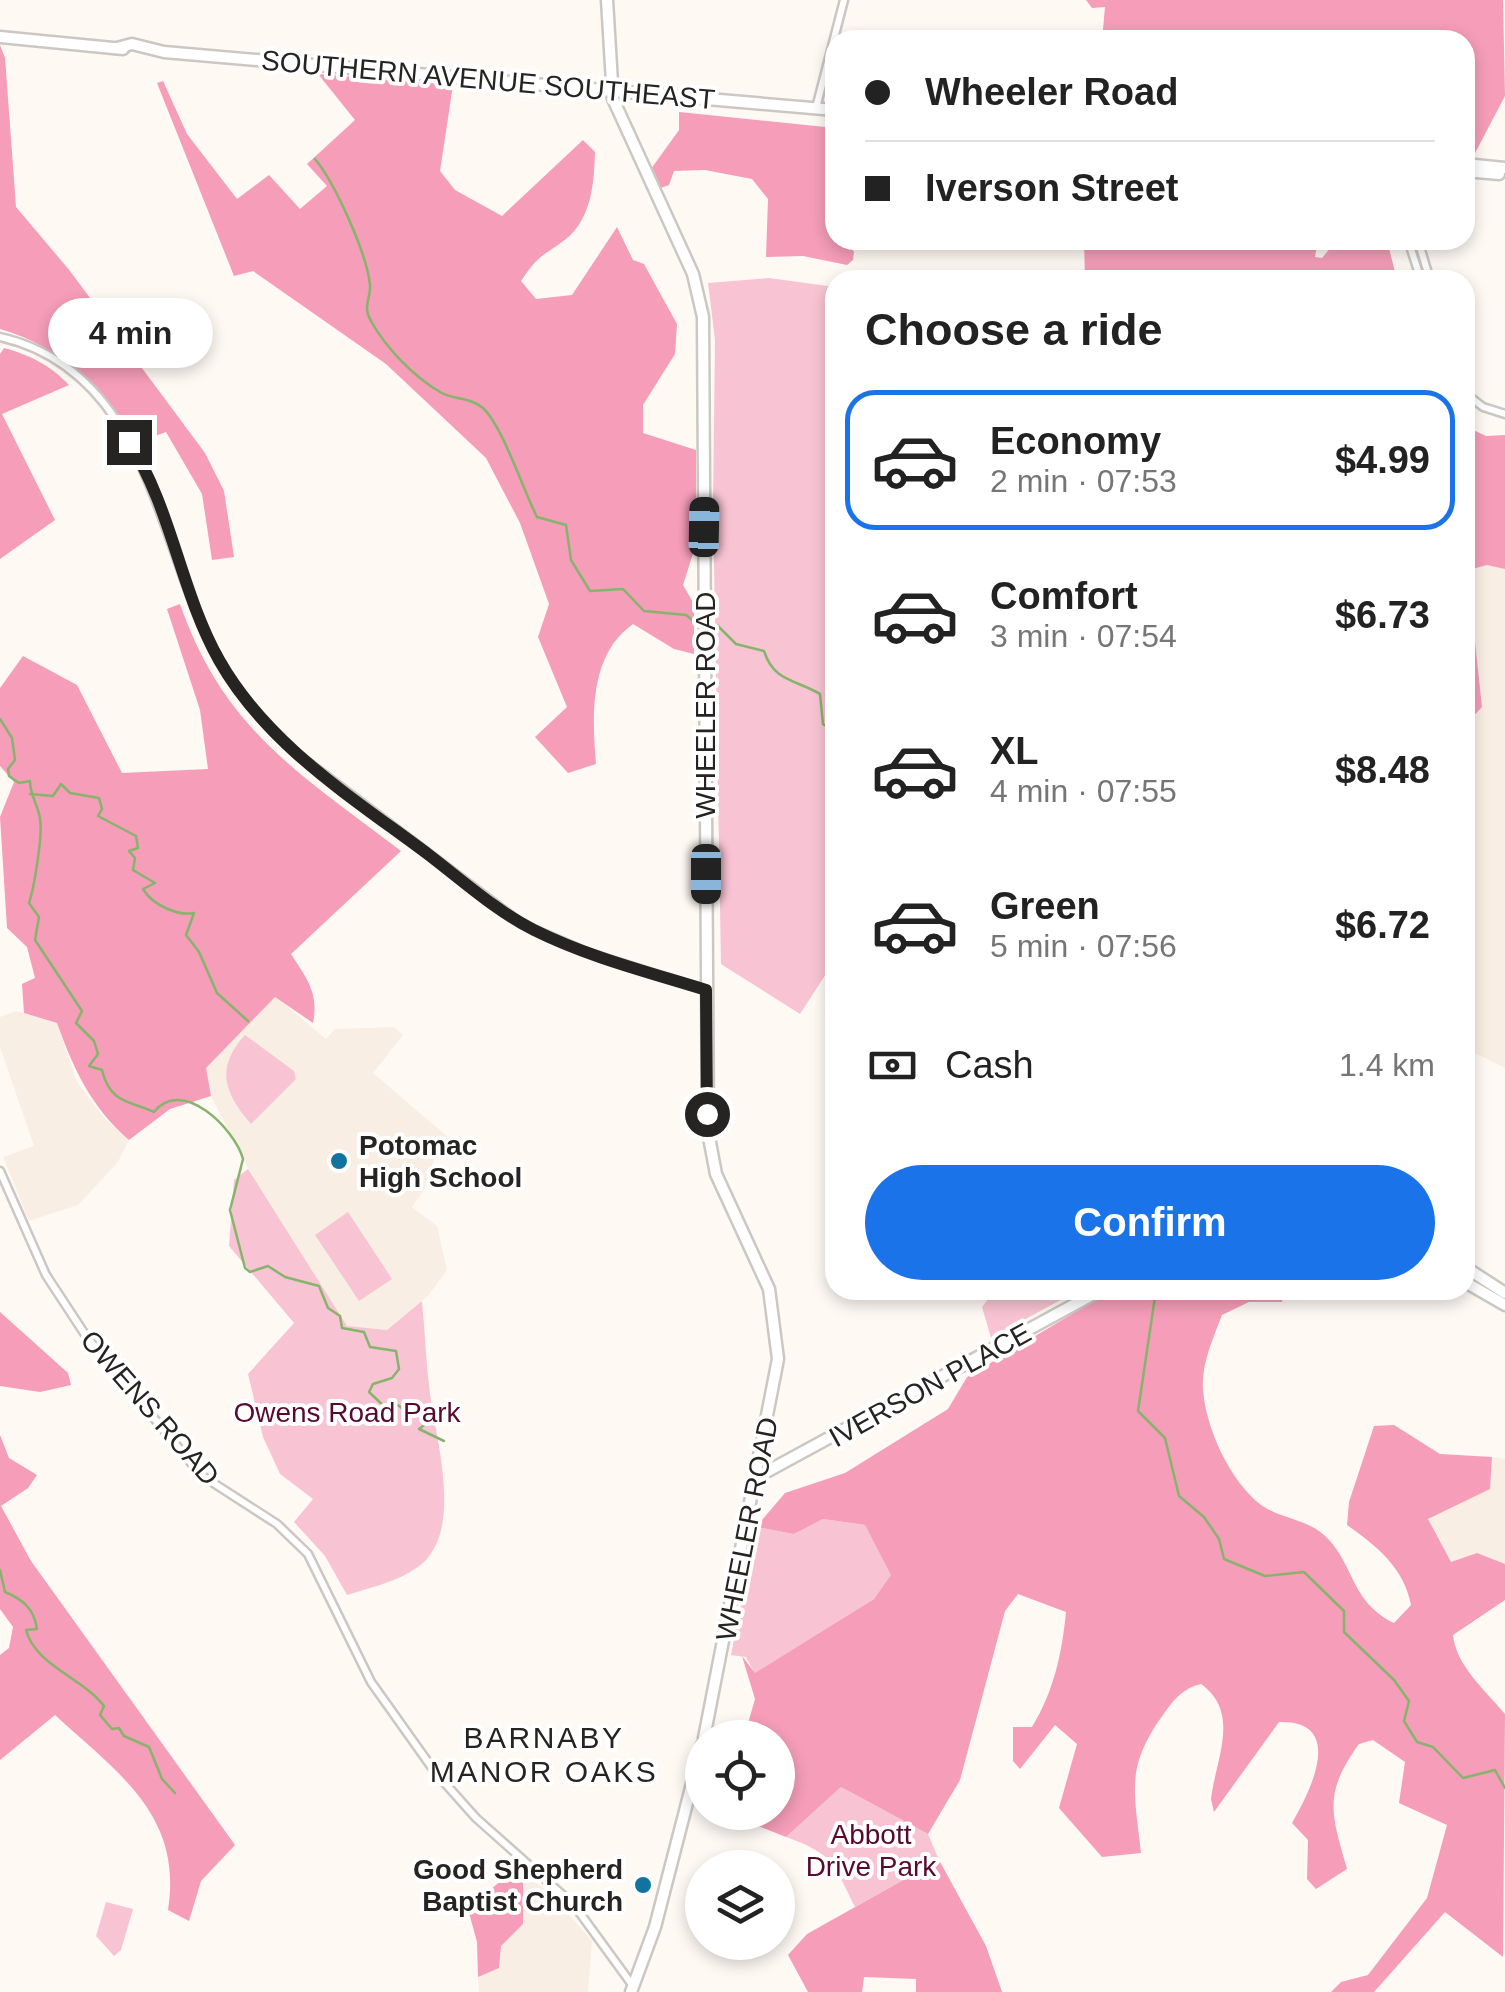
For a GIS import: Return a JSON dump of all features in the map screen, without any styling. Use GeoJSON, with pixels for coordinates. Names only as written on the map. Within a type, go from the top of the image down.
{"type":"FeatureCollection","features":[{"type":"Feature","properties":{"kind":"main road","name":"WHEELER ROAD"},"geometry":{"type":"LineString","coordinates":[[607,0],[612,91],[627,136],[692,274],[702,317],[710,1145],[724,1191],[769,1290],[778,1337],[776,1375],[708,1720]]}},
{"type":"Feature","properties":{"kind":"main road","name":"SOUTHERN AVENUE SOUTHEAST"},"geometry":{"type":"LineString","coordinates":[[0,37],[825,109]]}},
{"type":"Feature","properties":{"kind":"main road"},"geometry":{"type":"LineString","coordinates":[[1475,169],[1505,172]]}},
{"type":"Feature","properties":{"kind":"main road"},"geometry":{"type":"LineString","coordinates":[[1475,1274],[1505,1293]]}},
{"type":"Feature","properties":{"kind":"main road"},"geometry":{"type":"LineString","coordinates":[[1475,1288],[1505,1304]]}},
{"type":"Feature","properties":{"kind":"main road","name":"IVERSON PLACE"},"geometry":{"type":"LineString","coordinates":[[757,1477],[1083,1300]]}},
{"type":"Feature","properties":{"kind":"main road"},"geometry":{"type":"LineString","coordinates":[[632,1989],[655,1927],[685,1811]]}},
{"type":"Feature","properties":{"kind":"street"},"geometry":{"type":"LineString","coordinates":[[836,30],[844,0]]}},
{"type":"Feature","properties":{"kind":"street"},"geometry":{"type":"LineString","coordinates":[[816,108],[825,73]]}},
{"type":"Feature","properties":{"kind":"street"},"geometry":{"type":"LineString","coordinates":[[0,337],[36,349],[68,370],[118,424],[153,484],[190,598],[212,645],[244,697],[279,738],[522,924],[579,950],[706,990]]}},
{"type":"Feature","properties":{"kind":"street"},"geometry":{"type":"LineString","coordinates":[[1475,401],[1505,414]]}},
{"type":"Feature","properties":{"kind":"street","name":"OWENS ROAD"},"geometry":{"type":"LineString","coordinates":[[0,1171],[46,1275],[86,1336],[201,1475],[277,1524],[308,1554],[371,1682],[412,1742],[476,1818],[574,1904],[632,1989]]}},
{"type":"Feature","properties":{"kind":"shaded area"},"geometry":{"type":"Polygon","coordinates":[[[1086,0],[1503,0],[1505,96],[1475,153],[1475,30],[1103,30],[1105,7],[1092,8],[1086,0]]]}},
{"type":"Feature","properties":{"kind":"shaded area"},"geometry":{"type":"Polygon","coordinates":[[[0,45],[5,58],[16,207],[70,271],[205,453],[224,491],[234,557],[212,560],[202,494],[166,432],[139,442],[94,389],[62,359],[0,329],[0,45]]]}},
{"type":"Feature","properties":{"kind":"shaded area"},"geometry":{"type":"Polygon","coordinates":[[[318,74],[453,85],[440,171],[455,190],[502,216],[583,140],[595,152],[586,210],[575,230],[537,261],[521,281],[536,299],[572,295],[617,227],[633,260],[644,264],[677,324],[675,354],[643,405],[643,433],[696,450],[696,544],[683,585],[694,604],[694,654],[674,649],[633,624],[619,637],[608,652],[596,688],[596,764],[568,773],[535,737],[567,707],[538,637],[549,604],[520,523],[486,458],[386,364],[253,271],[234,276],[157,83],[163,81],[187,134],[237,199],[269,175],[300,209],[327,186],[307,164],[355,120],[318,74]]]}},
{"type":"Feature","properties":{"kind":"shaded area"},"geometry":{"type":"Polygon","coordinates":[[[679,112],[825,127],[825,250],[853,250],[853,260],[847,265],[803,256],[766,257],[768,199],[752,179],[705,170],[674,171],[669,185],[658,189],[651,169],[679,130],[679,112]]]}},
{"type":"Feature","properties":{"kind":"shaded area"},"geometry":{"type":"Polygon","coordinates":[[[1084,250],[1316,250],[1315,257],[1322,258],[1329,250],[1390,250],[1394,270],[1085,270],[1084,250]]]}},
{"type":"Feature","properties":{"kind":"shaded area"},"geometry":{"type":"Polygon","coordinates":[[[4,348],[39,362],[69,385],[2,414],[55,520],[0,559],[0,354],[4,348]]]}},
{"type":"Feature","properties":{"kind":"shaded area"},"geometry":{"type":"Polygon","coordinates":[[[1475,431],[1486,436],[1505,435],[1505,569],[1487,565],[1475,568],[1475,431]]]}},
{"type":"Feature","properties":{"kind":"shaded area"},"geometry":{"type":"Polygon","coordinates":[[[1490,564],[1505,568],[1505,1068],[1475,1053],[1475,714],[1482,706],[1475,642],[1475,568],[1490,564]]]}},
{"type":"Feature","properties":{"kind":"shaded area"},"geometry":{"type":"Polygon","coordinates":[[[180,604],[198,648],[243,717],[298,772],[401,851],[291,954],[313,995],[313,1023],[275,997],[206,1068],[211,1096],[170,1109],[129,1140],[85,1087],[57,1023],[24,1013],[22,984],[35,978],[27,947],[7,928],[0,817],[14,782],[0,766],[0,688],[23,656],[77,685],[122,773],[208,769],[200,710],[167,609],[180,604]]]}},
{"type":"Feature","properties":{"kind":"shaded area"},"geometry":{"type":"Polygon","coordinates":[[[1475,642],[1482,707],[1475,714],[1475,642]]]}},
{"type":"Feature","properties":{"kind":"shaded area","name":"Potomac High School"},"geometry":{"type":"Polygon","coordinates":[[[275,996],[326,1039],[335,1029],[394,1027],[403,1035],[373,1073],[450,1139],[436,1154],[424,1190],[412,1207],[437,1226],[447,1270],[428,1296],[387,1330],[347,1327],[256,1184],[211,1096],[206,1068],[275,996]]]}},
{"type":"Feature","properties":{"kind":"shaded area"},"geometry":{"type":"Polygon","coordinates":[[[16,1011],[57,1023],[77,1082],[104,1118],[129,1140],[118,1162],[78,1205],[29,1221],[3,1157],[34,1146],[0,1047],[0,1017],[16,1011]]]}},
{"type":"Feature","properties":{"kind":"shaded area"},"geometry":{"type":"Polygon","coordinates":[[[1095,1300],[1282,1300],[1249,1302],[1222,1315],[1204,1371],[1209,1421],[1230,1468],[1250,1495],[1268,1509],[1324,1535],[1342,1557],[1368,1604],[1394,1623],[1411,1605],[1402,1580],[1379,1550],[1347,1525],[1349,1502],[1374,1426],[1394,1425],[1440,1454],[1492,1457],[1490,1489],[1428,1519],[1451,1562],[1477,1553],[1505,1564],[1505,1600],[1453,1635],[1466,1668],[1505,1714],[1503,1957],[1445,1912],[1374,1992],[1331,1992],[1341,1982],[1368,1975],[1427,1898],[1447,1825],[1399,1803],[1405,1762],[1373,1740],[1359,1744],[1335,1791],[1334,1818],[1347,1869],[1316,1889],[1307,1879],[1308,1840],[1292,1823],[1318,1759],[1318,1744],[1312,1732],[1300,1724],[1279,1722],[1214,1812],[1211,1799],[1223,1722],[1220,1708],[1201,1684],[1172,1702],[1143,1748],[1135,1779],[1141,1853],[1102,1857],[1059,1808],[1077,1744],[1055,1725],[1020,1769],[1013,1761],[1013,1727],[1032,1727],[1046,1700],[1059,1657],[1066,1612],[1018,1594],[1005,1611],[960,1780],[928,1834],[841,1787],[795,1829],[795,1720],[749,1720],[755,1699],[742,1656],[755,1673],[874,1599],[891,1575],[865,1525],[823,1519],[794,1534],[756,1527],[785,1493],[845,1473],[948,1409],[967,1377],[1095,1300]]]}},
{"type":"Feature","properties":{"kind":"shaded area"},"geometry":{"type":"Polygon","coordinates":[[[0,1312],[68,1373],[71,1385],[40,1392],[0,1386],[0,1312]]]}},
{"type":"Feature","properties":{"kind":"shaded area"},"geometry":{"type":"Polygon","coordinates":[[[0,1435],[9,1458],[37,1475],[28,1488],[1,1506],[31,1561],[235,1845],[201,1881],[189,1921],[168,1910],[170,1877],[166,1848],[141,1799],[55,1715],[0,1760],[0,1655],[9,1648],[13,1627],[0,1609],[0,1435]]]}},
{"type":"Feature","properties":{"kind":"shaded area"},"geometry":{"type":"Polygon","coordinates":[[[1492,1457],[1505,1459],[1505,1564],[1477,1553],[1451,1562],[1428,1519],[1490,1489],[1492,1457]]]}},
{"type":"Feature","properties":{"kind":"shaded area"},"geometry":{"type":"Polygon","coordinates":[[[768,1830],[794,1830],[786,1837],[768,1830]]]}},
{"type":"Feature","properties":{"kind":"shaded area"},"geometry":{"type":"Polygon","coordinates":[[[939,1860],[986,1946],[1002,1992],[916,1992],[916,1979],[864,1977],[862,1992],[808,1992],[791,1960],[795,1960],[795,1947],[807,1934],[939,1860]]]}},
{"type":"Feature","properties":{"kind":"shaded area"},"geometry":{"type":"Polygon","coordinates":[[[516,1868],[523,1873],[523,1924],[501,1946],[499,1968],[478,1977],[477,1942],[468,1909],[482,1904],[490,1890],[516,1868]]]}},
{"type":"Feature","properties":{"kind":"shaded area"},"geometry":{"type":"Polygon","coordinates":[[[523,1873],[549,1892],[592,1941],[588,1992],[479,1992],[478,1977],[499,1968],[501,1946],[523,1924],[523,1873]]]}},
{"type":"Feature","properties":{"kind":"green space"},"geometry":{"type":"Polygon","coordinates":[[[769,278],[825,286],[825,975],[800,1014],[721,964],[713,505],[715,340],[708,283],[769,278]]]}},
{"type":"Feature","properties":{"kind":"green space"},"geometry":{"type":"Polygon","coordinates":[[[245,1035],[294,1071],[296,1079],[251,1124],[234,1102],[227,1080],[229,1058],[245,1035]]]}},
{"type":"Feature","properties":{"kind":"green space","name":"Owens Road Park"},"geometry":{"type":"Polygon","coordinates":[[[248,1169],[347,1326],[387,1330],[422,1301],[430,1394],[443,1476],[439,1538],[430,1555],[414,1570],[347,1595],[325,1556],[294,1522],[313,1499],[280,1474],[263,1437],[248,1374],[294,1323],[229,1246],[234,1180],[248,1169]]]}},
{"type":"Feature","properties":{"kind":"green space"},"geometry":{"type":"Polygon","coordinates":[[[348,1212],[392,1279],[359,1301],[315,1235],[348,1212]]]}},
{"type":"Feature","properties":{"kind":"green space"},"geometry":{"type":"Polygon","coordinates":[[[987,1300],[1061,1300],[991,1338],[982,1307],[987,1300]]]}},
{"type":"Feature","properties":{"kind":"green space"},"geometry":{"type":"Polygon","coordinates":[[[823,1519],[865,1525],[892,1575],[874,1599],[755,1674],[746,1657],[731,1655],[756,1527],[794,1534],[823,1519]]]}},
{"type":"Feature","properties":{"kind":"green space","name":"Abbott Drive Park"},"geometry":{"type":"Polygon","coordinates":[[[841,1787],[928,1834],[939,1860],[855,1907],[830,1862],[786,1837],[841,1787]]]}},
{"type":"Feature","properties":{"kind":"green space"},"geometry":{"type":"Polygon","coordinates":[[[106,1902],[133,1909],[121,1950],[114,1956],[96,1936],[106,1902]]]}},
{"type":"Feature","properties":{"kind":"waterway"},"geometry":{"type":"LineString","coordinates":[[315,159],[332,184],[357,238],[370,285],[368,316],[392,351],[430,385],[445,395],[478,404],[491,417],[537,517],[566,525],[571,560],[590,591],[623,589],[644,611],[686,615],[695,622]]}},
{"type":"Feature","properties":{"kind":"waterway"},"geometry":{"type":"LineString","coordinates":[[717,625],[736,644],[764,651],[773,669],[786,679],[820,694],[825,726]]}},
{"type":"Feature","properties":{"kind":"waterway"},"geometry":{"type":"LineString","coordinates":[[0,719],[12,738],[15,760],[8,769],[9,776],[19,783],[30,781],[40,819],[29,903],[39,917],[35,940],[82,1011],[76,1023],[94,1041],[98,1054],[89,1066],[102,1070],[110,1089],[130,1103],[154,1112],[166,1102],[179,1100],[192,1103],[219,1121],[243,1159],[230,1210],[245,1268],[250,1272],[268,1266],[285,1277],[319,1286],[328,1308],[340,1316],[342,1328],[364,1332],[370,1347],[396,1351],[399,1369],[392,1378],[373,1384],[369,1392],[388,1410],[398,1405],[410,1415],[425,1416],[427,1423],[419,1429],[444,1441]]}},
{"type":"Feature","properties":{"kind":"waterway"},"geometry":{"type":"LineString","coordinates":[[30,794],[53,796],[61,784],[70,793],[99,798],[102,809],[98,816],[136,836],[138,848],[129,851],[135,858],[133,870],[155,883],[143,889],[167,908],[194,913],[186,935],[199,952],[217,993],[248,1021]]}},
{"type":"Feature","properties":{"kind":"waterway"},"geometry":{"type":"LineString","coordinates":[[1155,1300],[1138,1411],[1165,1438],[1179,1496],[1204,1517],[1219,1539],[1224,1559],[1265,1576],[1304,1572],[1344,1611],[1344,1632],[1394,1680],[1409,1701],[1404,1721],[1417,1742],[1433,1747],[1463,1778],[1495,1770],[1505,1788]]}},
{"type":"Feature","properties":{"kind":"waterway"},"geometry":{"type":"LineString","coordinates":[[0,1570],[5,1592],[22,1601],[33,1615],[37,1629],[26,1630],[39,1653],[95,1696],[104,1706],[100,1715],[112,1729],[119,1728],[124,1736],[149,1747],[162,1779],[175,1793]]}},
{"type":"Feature","properties":{"kind":"place","name":"Potomac High School"},"geometry":{"type":"Point","coordinates":[339,1161]}},
{"type":"Feature","properties":{"kind":"place","name":"Good Shepherd Baptist Church"},"geometry":{"type":"Point","coordinates":[643,1885]}},
{"type":"Feature","properties":{"kind":"district","name":"BARNABY MANOR OAKS"},"geometry":{"type":"Point","coordinates":[544,1754]}},
{"type":"Feature","properties":{"kind":"route"},"geometry":{"type":"LineString","coordinates":[[129,442],[154,487],[204,630],[228,675],[266,725],[307,762],[507,915],[589,953],[706,990],[707,1114]]}}]}
